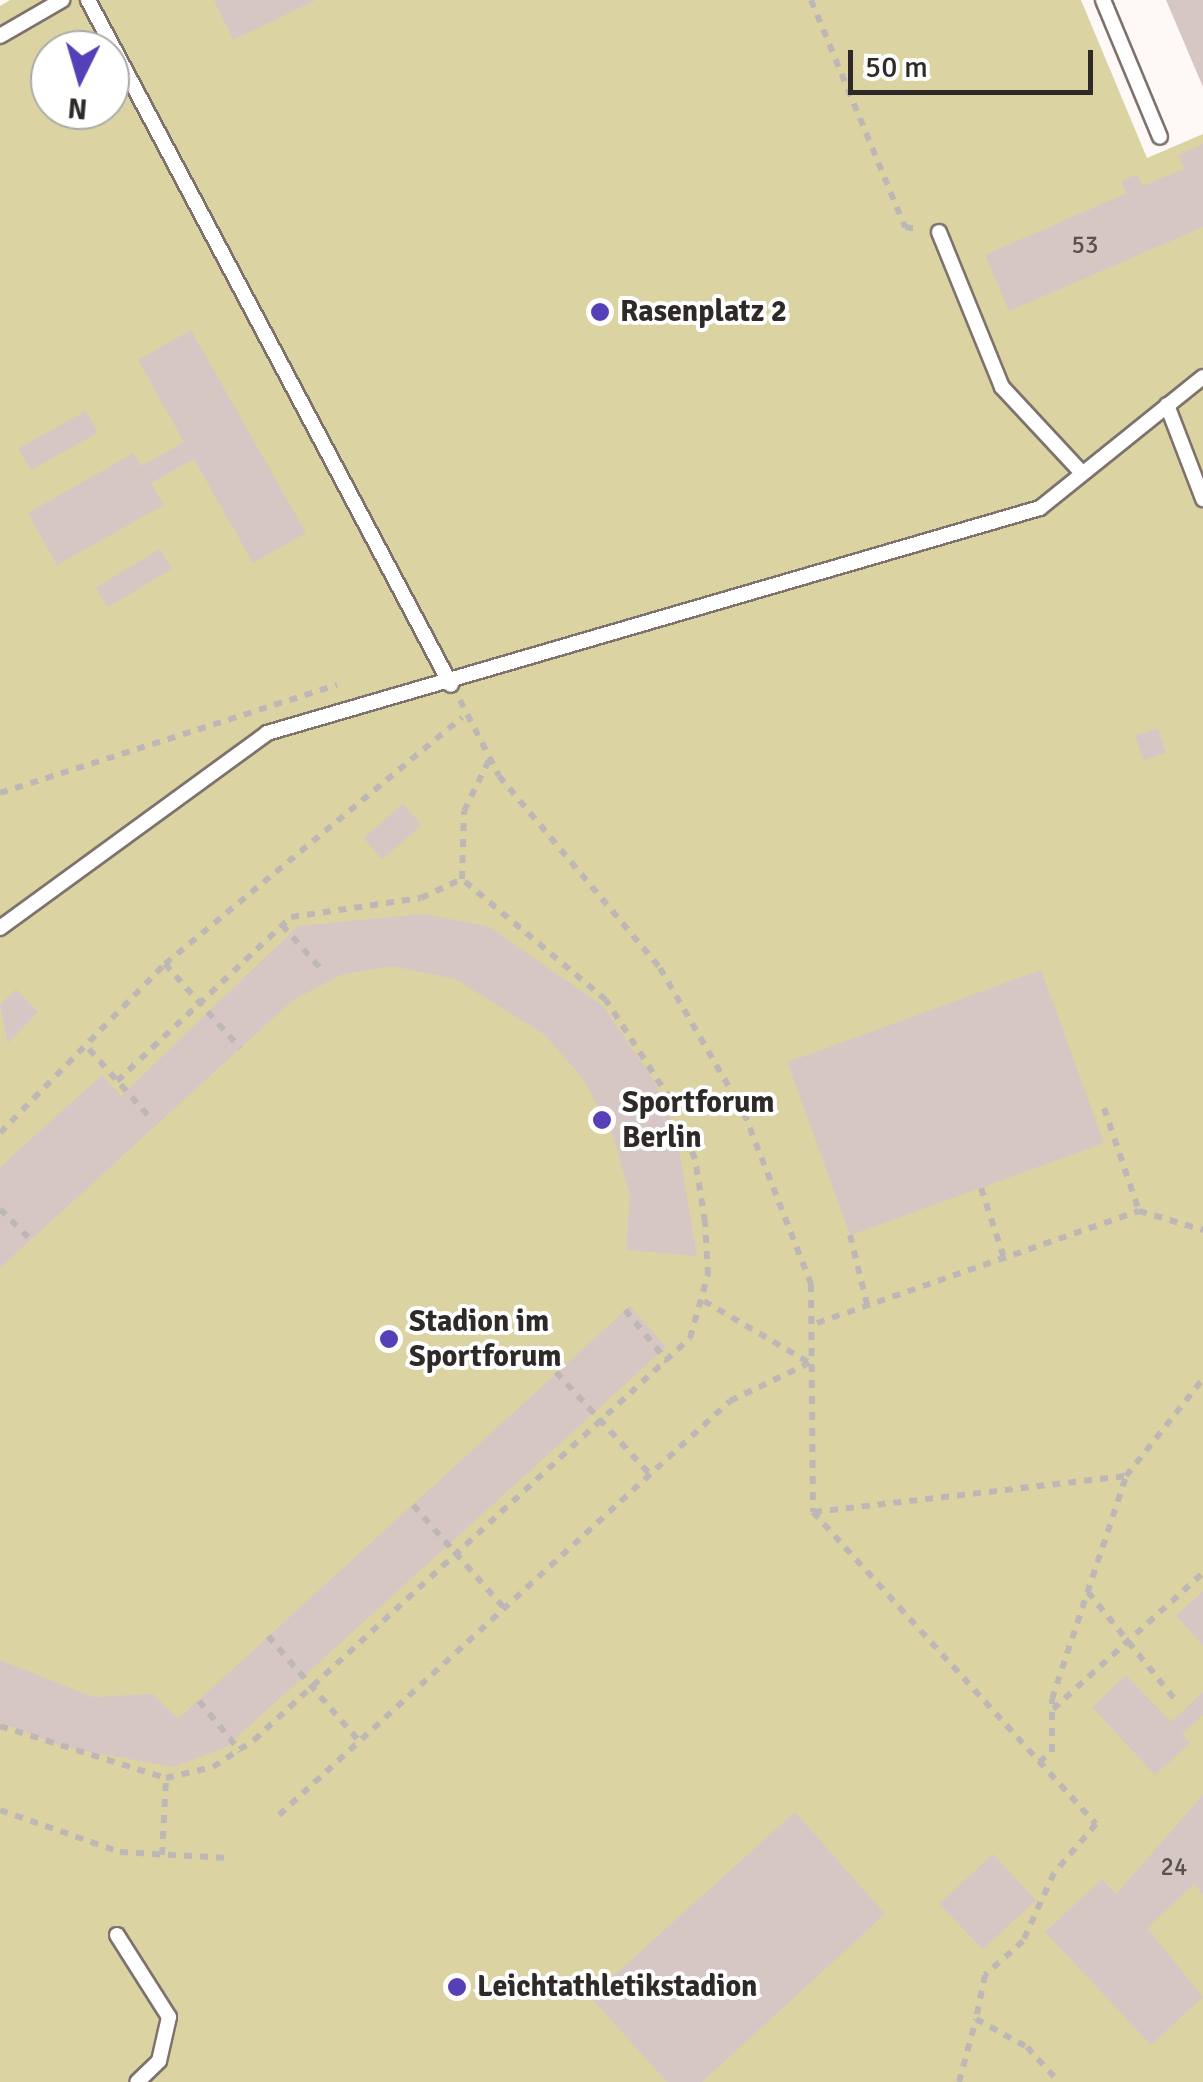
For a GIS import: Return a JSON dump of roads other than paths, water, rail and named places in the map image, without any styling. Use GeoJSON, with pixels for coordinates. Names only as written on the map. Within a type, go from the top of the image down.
{"type":"FeatureCollection","features":[{"type":"Feature","properties":{"kind":"lane"},"geometry":{"type":"LineString","coordinates":[[0,36],[62,0]]}},
{"type":"Feature","properties":{"kind":"lane"},"geometry":{"type":"LineString","coordinates":[[88,0],[450,685]]}},
{"type":"Feature","properties":{"kind":"lane"},"geometry":{"type":"LineString","coordinates":[[1103,0],[1160,137]]}},
{"type":"Feature","properties":{"kind":"lane"},"geometry":{"type":"LineString","coordinates":[[939,232],[1002,386],[1082,472]]}},
{"type":"Feature","properties":{"kind":"lane"},"geometry":{"type":"LineString","coordinates":[[0,928],[267,733],[450,685],[1040,508],[1203,377]]}},
{"type":"Feature","properties":{"kind":"lane"},"geometry":{"type":"LineString","coordinates":[[1167,405],[1203,500]]}},
{"type":"Feature","properties":{"kind":"lane"},"geometry":{"type":"LineString","coordinates":[[116,1936],[169,2017],[160,2062],[137,2082]]}},
{"type":"Feature","properties":{"kind":"place","name":"Rasenplatz 2"},"geometry":{"type":"Point","coordinates":[600,312]}},
{"type":"Feature","properties":{"kind":"place","name":"Sportforum Berlin"},"geometry":{"type":"Point","coordinates":[602,1120]}},
{"type":"Feature","properties":{"kind":"place","name":"Stadion im Sportforum"},"geometry":{"type":"Point","coordinates":[389,1339]}},
{"type":"Feature","properties":{"kind":"place","name":"Leichtathletikstadion"},"geometry":{"type":"Point","coordinates":[457,1987]}}]}
